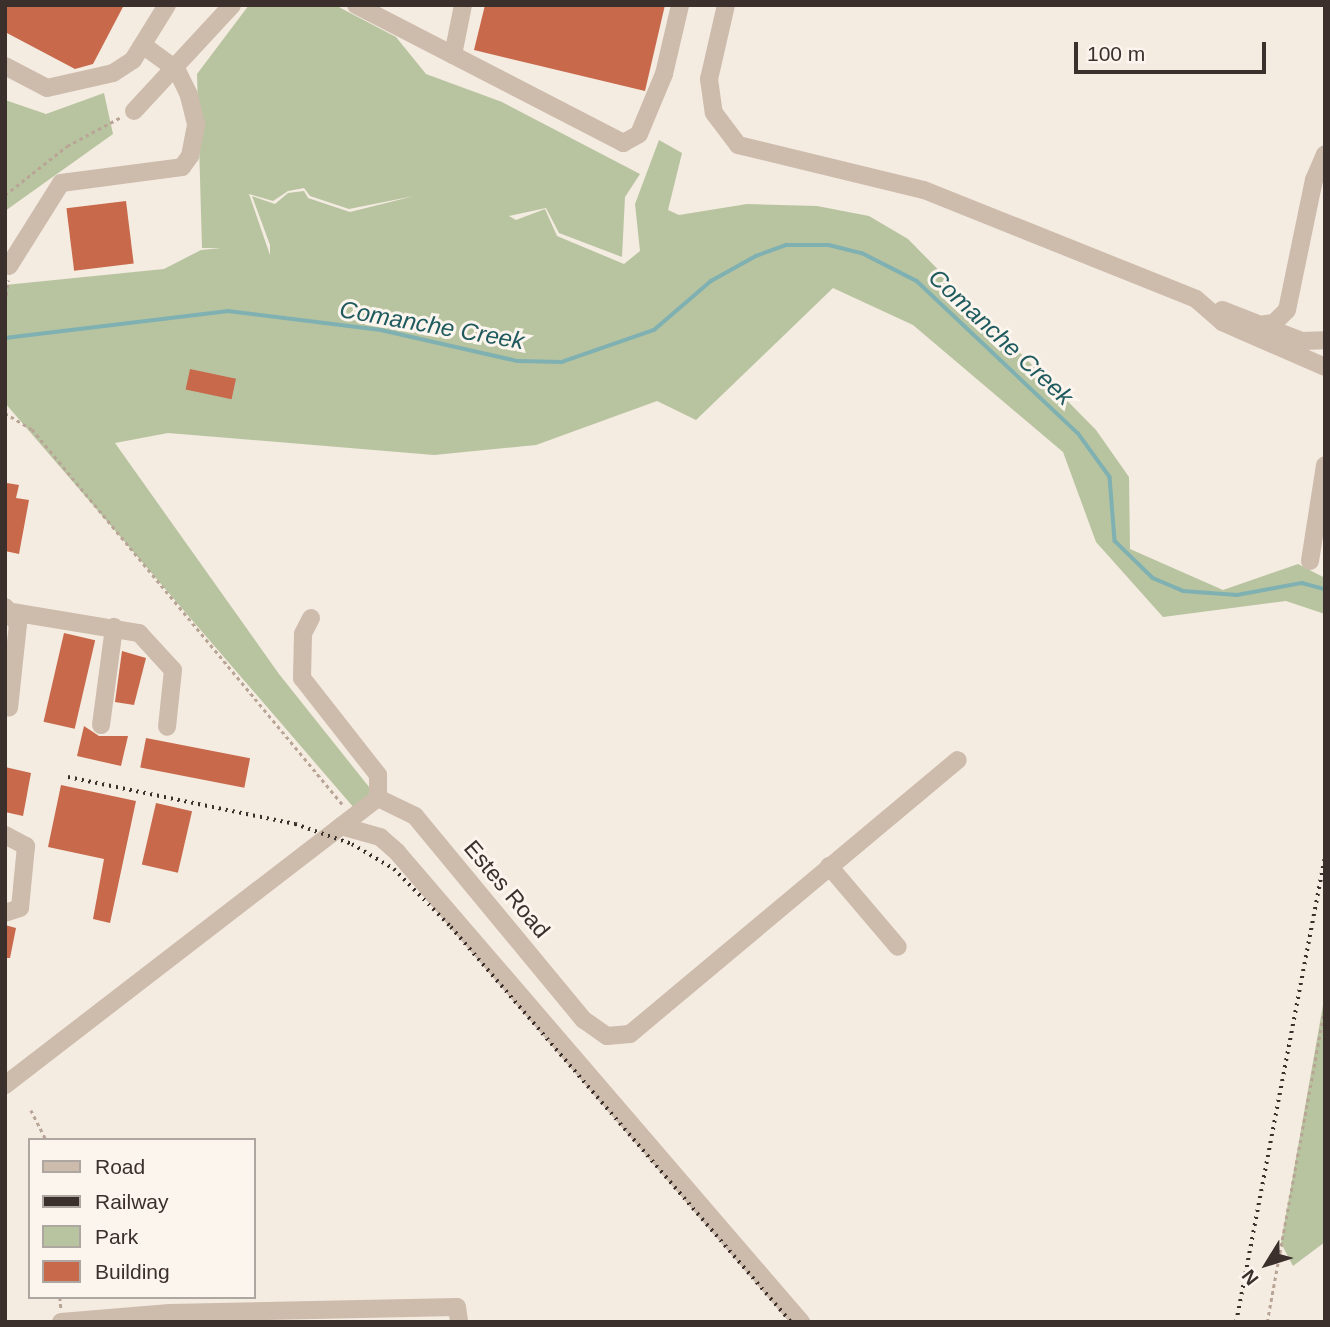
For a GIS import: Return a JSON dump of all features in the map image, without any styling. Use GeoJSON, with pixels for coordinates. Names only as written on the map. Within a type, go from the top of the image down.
{"type":"FeatureCollection","features":[{"type":"Feature","properties":{"kind":"street"},"geometry":{"type":"LineString","coordinates":[[5,66],[47,88],[62,88],[113,73],[144,46],[167,5]]}},
{"type":"Feature","properties":{"kind":"street"},"geometry":{"type":"LineString","coordinates":[[134,111],[177,70],[232,5]]}},
{"type":"Feature","properties":{"kind":"street"},"geometry":{"type":"LineString","coordinates":[[356,5],[623,143],[639,134],[664,74],[680,5]]}},
{"type":"Feature","properties":{"kind":"street"},"geometry":{"type":"LineString","coordinates":[[453,55],[463,5]]}},
{"type":"Feature","properties":{"kind":"street"},"geometry":{"type":"LineString","coordinates":[[726,5],[709,79],[714,113],[738,145],[924,190],[1302,341],[1325,340]]}},
{"type":"Feature","properties":{"kind":"street"},"geometry":{"type":"LineString","coordinates":[[9,266],[61,183],[182,166],[190,156],[196,124],[177,70],[144,46]]}},
{"type":"Feature","properties":{"kind":"street"},"geometry":{"type":"LineString","coordinates":[[1265,324],[1274,323],[1287,310],[1314,180],[1325,153]]}},
{"type":"Feature","properties":{"kind":"street"},"geometry":{"type":"LineString","coordinates":[[1196,299],[1222,322],[1325,367]]}},
{"type":"Feature","properties":{"kind":"street"},"geometry":{"type":"LineString","coordinates":[[1310,561],[1325,465]]}},
{"type":"Feature","properties":{"kind":"street"},"geometry":{"type":"LineString","coordinates":[[9,609],[139,633],[173,670],[167,727]]}},
{"type":"Feature","properties":{"kind":"street"},"geometry":{"type":"LineString","coordinates":[[9,609],[18,624],[9,708]]}},
{"type":"Feature","properties":{"kind":"street"},"geometry":{"type":"LineString","coordinates":[[5,1085],[378,798],[378,775],[302,678],[303,634],[311,618]]}},
{"type":"Feature","properties":{"kind":"street"},"geometry":{"type":"LineString","coordinates":[[101,725],[114,628]]}},
{"type":"Feature","properties":{"kind":"street","name":"Estes Road"},"geometry":{"type":"LineString","coordinates":[[378,798],[415,816],[584,1020],[607,1036],[630,1034],[958,760]]}},
{"type":"Feature","properties":{"kind":"street"},"geometry":{"type":"LineString","coordinates":[[347,821],[380,837],[397,852],[801,1322]]}},
{"type":"Feature","properties":{"kind":"street"},"geometry":{"type":"LineString","coordinates":[[5,835],[26,846],[20,908],[5,913]]}},
{"type":"Feature","properties":{"kind":"street"},"geometry":{"type":"LineString","coordinates":[[829,866],[898,947]]}},
{"type":"Feature","properties":{"kind":"street"},"geometry":{"type":"LineString","coordinates":[[61,1322],[457,1307],[459,1322]]}},
{"type":"Feature","properties":{"kind":"path"},"geometry":{"type":"LineString","coordinates":[[5,195],[67,146],[134,111]]}},
{"type":"Feature","properties":{"kind":"path"},"geometry":{"type":"LineString","coordinates":[[5,302],[9,266]]}},
{"type":"Feature","properties":{"kind":"path"},"geometry":{"type":"LineString","coordinates":[[5,413],[32,429],[347,821]]}},
{"type":"Feature","properties":{"kind":"path"},"geometry":{"type":"LineString","coordinates":[[1267,1322],[1325,1007]]}},
{"type":"Feature","properties":{"kind":"path"},"geometry":{"type":"LineString","coordinates":[[31,1110],[45,1138]]}},
{"type":"Feature","properties":{"kind":"green space"},"geometry":{"type":"Polygon","coordinates":[[[249,5],[335,5],[396,37],[426,74],[502,102],[640,174],[625,197],[622,257],[559,233],[546,208],[509,216],[516,220],[545,209],[557,236],[624,264],[640,251],[635,204],[659,140],[682,153],[668,210],[679,215],[747,204],[817,206],[869,216],[908,239],[1096,430],[1129,477],[1130,549],[1223,590],[1298,564],[1325,578],[1325,614],[1286,601],[1163,617],[1096,542],[1063,452],[913,325],[833,288],[696,420],[657,401],[536,445],[434,455],[168,433],[115,443],[279,674],[373,792],[355,809],[5,403],[5,285],[164,269],[201,250],[221,248],[202,248],[197,74],[249,5]],[[304,188],[288,191],[273,201],[249,194],[270,255],[270,245],[252,196],[275,204],[288,193],[304,191],[308,198],[350,212],[414,196],[349,209],[310,196],[304,188]]]}},
{"type":"Feature","properties":{"kind":"green space"},"geometry":{"type":"Polygon","coordinates":[[[104,93],[113,134],[5,211],[5,100],[46,114],[104,93]]]}},
{"type":"Feature","properties":{"kind":"green space"},"geometry":{"type":"Polygon","coordinates":[[[1325,994],[1325,1242],[1293,1266],[1281,1243],[1325,994]]]}},
{"type":"Feature","properties":{"kind":"building"},"geometry":{"type":"Polygon","coordinates":[[[5,5],[124,5],[93,64],[75,69],[5,32],[5,5]]]}},
{"type":"Feature","properties":{"kind":"building"},"geometry":{"type":"Polygon","coordinates":[[[485,5],[665,5],[645,91],[474,50],[485,5]]]}},
{"type":"Feature","properties":{"kind":"building"},"geometry":{"type":"Polygon","coordinates":[[[126,201],[134,264],[74,271],[66,208],[126,201]]]}},
{"type":"Feature","properties":{"kind":"building"},"geometry":{"type":"Polygon","coordinates":[[[190,369],[236,379],[232,399],[186,390],[190,369]]]}},
{"type":"Feature","properties":{"kind":"building"},"geometry":{"type":"Polygon","coordinates":[[[7,483],[19,485],[16,498],[29,500],[19,554],[5,551],[7,483]]]}},
{"type":"Feature","properties":{"kind":"building"},"geometry":{"type":"Polygon","coordinates":[[[64,633],[95,640],[75,729],[44,722],[64,633]]]}},
{"type":"Feature","properties":{"kind":"building"},"geometry":{"type":"Polygon","coordinates":[[[122,651],[146,658],[134,705],[115,702],[122,651]]]}},
{"type":"Feature","properties":{"kind":"building"},"geometry":{"type":"Polygon","coordinates":[[[84,726],[99,736],[128,736],[121,766],[77,756],[84,726]]]}},
{"type":"Feature","properties":{"kind":"building"},"geometry":{"type":"Polygon","coordinates":[[[146,738],[250,758],[244,788],[140,767],[146,738]]]}},
{"type":"Feature","properties":{"kind":"building"},"geometry":{"type":"Polygon","coordinates":[[[5,767],[31,773],[23,816],[5,812],[5,767]]]}},
{"type":"Feature","properties":{"kind":"building"},"geometry":{"type":"Polygon","coordinates":[[[61,785],[136,801],[110,923],[93,919],[104,859],[48,847],[61,785]]]}},
{"type":"Feature","properties":{"kind":"building"},"geometry":{"type":"Polygon","coordinates":[[[156,803],[192,811],[178,873],[142,864],[156,803]]]}},
{"type":"Feature","properties":{"kind":"building"},"geometry":{"type":"Polygon","coordinates":[[[5,925],[16,928],[10,958],[5,958],[5,925]]]}},
{"type":"Feature","properties":{"kind":"waterway","name":"Comanche Creek"},"geometry":{"type":"LineString","coordinates":[[5,338],[228,311],[381,330],[518,361],[562,362],[654,330],[711,281],[756,256],[786,245],[829,245],[862,253],[917,281],[1078,433],[1110,477],[1115,541],[1153,578],[1183,591],[1237,595],[1302,583],[1325,589]]}},
{"type":"Feature","properties":{"kind":"railway"},"geometry":{"type":"LineString","coordinates":[[68,777],[295,824],[352,844],[394,869],[451,927],[791,1322]]}},
{"type":"Feature","properties":{"kind":"railway"},"geometry":{"type":"LineString","coordinates":[[1236,1322],[1325,857]]}}]}
